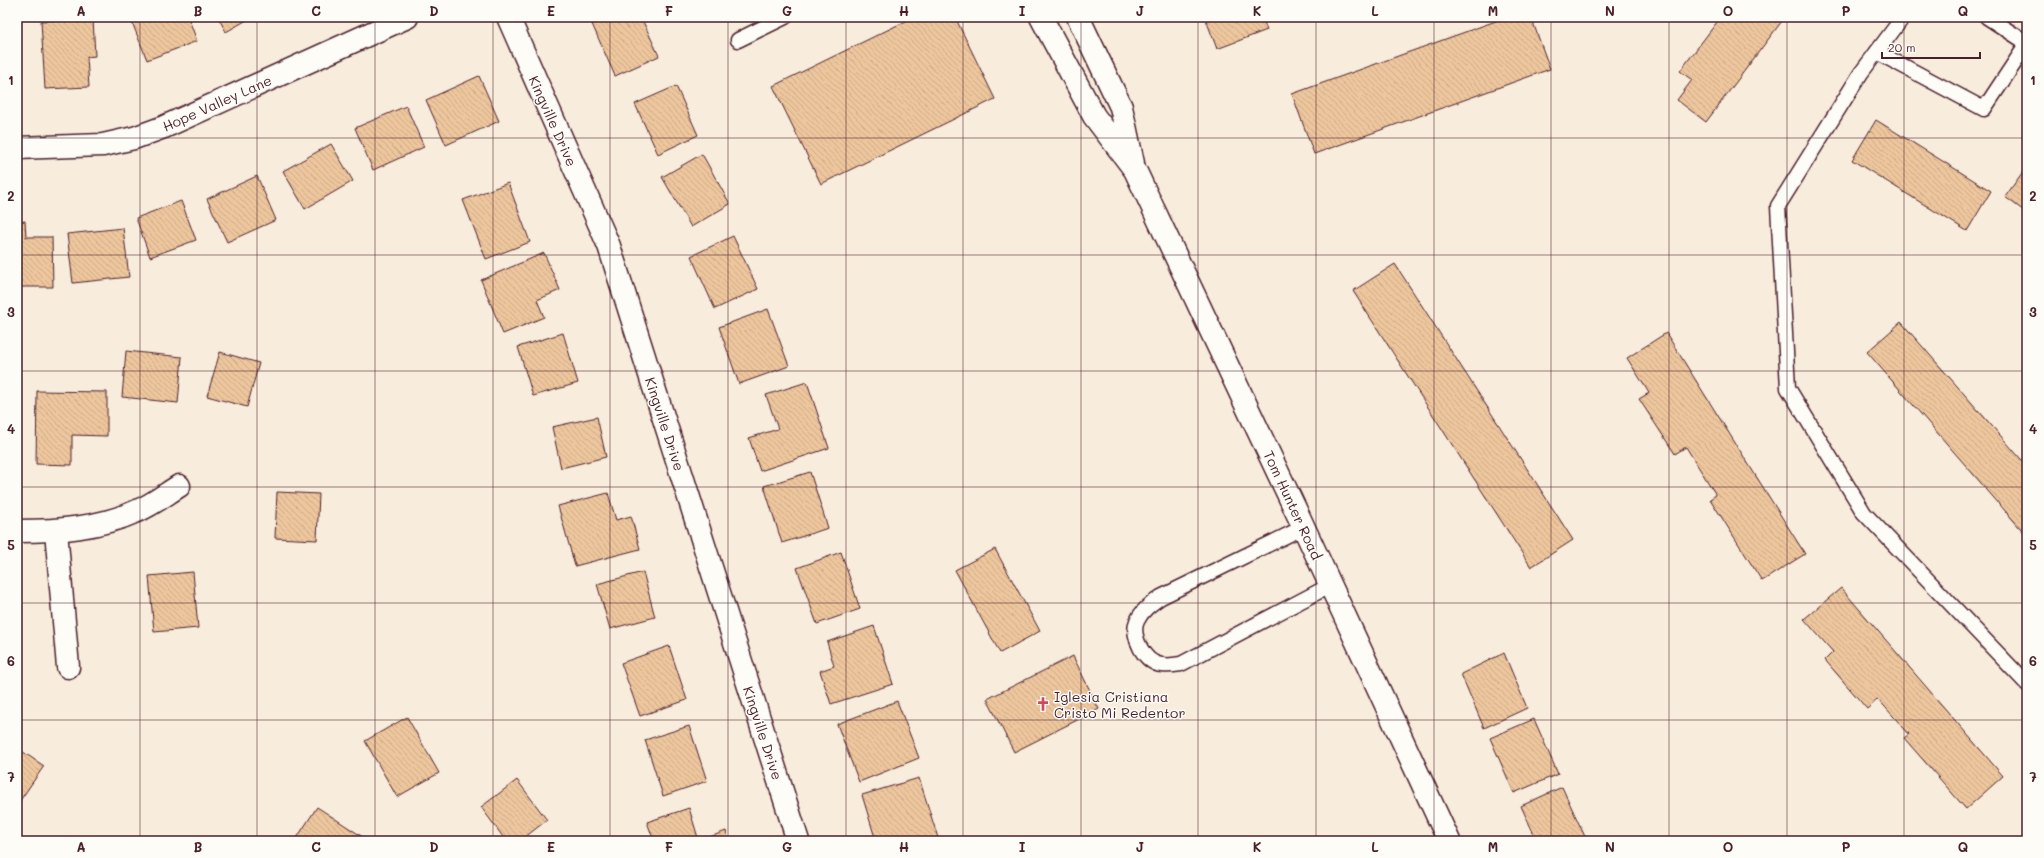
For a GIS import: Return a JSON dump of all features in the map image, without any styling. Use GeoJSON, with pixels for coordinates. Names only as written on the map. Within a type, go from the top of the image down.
{"type":"FeatureCollection","features":[{"type":"Feature","properties":{"kind":"street","name":"Hope Valley Lane"},"geometry":{"type":"LineString","coordinates":[[17,148],[103,145],[134,138],[164,127],[407,17]]}},
{"type":"Feature","properties":{"kind":"street","name":"Kingville Drive"},"geometry":{"type":"LineString","coordinates":[[508,17],[609,246],[798,841]]}},
{"type":"Feature","properties":{"kind":"street","name":"Tom Hunter Road"},"geometry":{"type":"LineString","coordinates":[[1041,17],[1094,116],[1135,170],[1304,527],[1449,841]]}},
{"type":"Feature","properties":{"kind":"street","name":"Tom Hunter Road"},"geometry":{"type":"LineString","coordinates":[[1078,17],[1121,107],[1135,170]]}},
{"type":"Feature","properties":{"kind":"street"},"geometry":{"type":"LineString","coordinates":[[17,531],[56,531],[111,521],[138,511],[179,486]]}},
{"type":"Feature","properties":{"kind":"street"},"geometry":{"type":"LineString","coordinates":[[56,531],[68,666]]}},
{"type":"Feature","properties":{"kind":"lane"},"geometry":{"type":"LineString","coordinates":[[738,40],[785,17]]}},
{"type":"Feature","properties":{"kind":"lane"},"geometry":{"type":"LineString","coordinates":[[1903,17],[1861,73],[1778,206],[1788,388],[1864,513],[2027,684]]}},
{"type":"Feature","properties":{"kind":"lane"},"geometry":{"type":"LineString","coordinates":[[1877,52],[1984,109],[2027,44],[1987,17]]}},
{"type":"Feature","properties":{"kind":"lane"},"geometry":{"type":"LineString","coordinates":[[1304,527],[1161,597],[1145,608],[1136,623],[1136,640],[1144,656],[1160,666],[1181,664],[1331,585]]}},
{"type":"Feature","properties":{"kind":"building"},"geometry":{"type":"Polygon","coordinates":[[[130,17],[188,17],[197,41],[147,60],[130,17]]]}},
{"type":"Feature","properties":{"kind":"building"},"geometry":{"type":"Polygon","coordinates":[[[218,17],[252,17],[226,32],[218,17]]]}},
{"type":"Feature","properties":{"kind":"building"},"geometry":{"type":"Polygon","coordinates":[[[606,17],[641,17],[659,56],[615,76],[592,24],[606,17]]]}},
{"type":"Feature","properties":{"kind":"building"},"geometry":{"type":"Polygon","coordinates":[[[914,17],[955,17],[995,99],[821,184],[773,86],[914,17]]]}},
{"type":"Feature","properties":{"kind":"building"},"geometry":{"type":"Polygon","coordinates":[[[1205,17],[1262,17],[1267,30],[1217,49],[1205,17]]]}},
{"type":"Feature","properties":{"kind":"building"},"geometry":{"type":"Polygon","coordinates":[[[1507,17],[1531,17],[1550,69],[1314,154],[1292,94],[1507,17]]]}},
{"type":"Feature","properties":{"kind":"building"},"geometry":{"type":"Polygon","coordinates":[[[1714,17],[1785,17],[1706,122],[1677,100],[1692,80],[1680,71],[1717,22],[1714,17]]]}},
{"type":"Feature","properties":{"kind":"building"},"geometry":{"type":"Polygon","coordinates":[[[93,18],[95,56],[87,57],[89,87],[45,89],[41,21],[93,18]]]}},
{"type":"Feature","properties":{"kind":"building"},"geometry":{"type":"Polygon","coordinates":[[[479,76],[499,121],[446,145],[426,100],[479,76]]]}},
{"type":"Feature","properties":{"kind":"building"},"geometry":{"type":"Polygon","coordinates":[[[676,86],[698,135],[658,154],[635,104],[676,86]]]}},
{"type":"Feature","properties":{"kind":"building"},"geometry":{"type":"Polygon","coordinates":[[[406,106],[424,147],[373,170],[355,128],[406,106]]]}},
{"type":"Feature","properties":{"kind":"building"},"geometry":{"type":"Polygon","coordinates":[[[1876,120],[1991,191],[1967,231],[1852,160],[1876,120]]]}},
{"type":"Feature","properties":{"kind":"building"},"geometry":{"type":"Polygon","coordinates":[[[331,144],[353,181],[305,209],[283,171],[331,144]]]}},
{"type":"Feature","properties":{"kind":"building"},"geometry":{"type":"Polygon","coordinates":[[[702,154],[730,204],[691,227],[662,177],[702,154]]]}},
{"type":"Feature","properties":{"kind":"building"},"geometry":{"type":"Polygon","coordinates":[[[2027,166],[2027,213],[2005,197],[2027,166]]]}},
{"type":"Feature","properties":{"kind":"building"},"geometry":{"type":"Polygon","coordinates":[[[257,176],[276,220],[227,242],[207,199],[257,176]]]}},
{"type":"Feature","properties":{"kind":"building"},"geometry":{"type":"Polygon","coordinates":[[[508,183],[530,242],[486,259],[463,200],[508,183]]]}},
{"type":"Feature","properties":{"kind":"building"},"geometry":{"type":"Polygon","coordinates":[[[181,201],[196,240],[150,257],[136,218],[181,201]]]}},
{"type":"Feature","properties":{"kind":"building"},"geometry":{"type":"Polygon","coordinates":[[[25,221],[26,237],[52,237],[53,287],[17,287],[17,222],[25,221]]]}},
{"type":"Feature","properties":{"kind":"building"},"geometry":{"type":"Polygon","coordinates":[[[123,228],[129,277],[73,283],[67,234],[123,228]]]}},
{"type":"Feature","properties":{"kind":"building"},"geometry":{"type":"Polygon","coordinates":[[[733,236],[758,289],[715,309],[691,256],[733,236]]]}},
{"type":"Feature","properties":{"kind":"building"},"geometry":{"type":"Polygon","coordinates":[[[544,253],[560,290],[537,300],[544,317],[503,334],[481,280],[544,253]]]}},
{"type":"Feature","properties":{"kind":"building"},"geometry":{"type":"Polygon","coordinates":[[[1395,264],[1573,540],[1531,567],[1353,291],[1395,264]]]}},
{"type":"Feature","properties":{"kind":"building"},"geometry":{"type":"Polygon","coordinates":[[[768,309],[789,366],[739,384],[719,327],[768,309]]]}},
{"type":"Feature","properties":{"kind":"building"},"geometry":{"type":"Polygon","coordinates":[[[1901,322],[2027,466],[2027,536],[1867,352],[1901,322]]]}},
{"type":"Feature","properties":{"kind":"building"},"geometry":{"type":"Polygon","coordinates":[[[563,333],[578,383],[533,396],[518,347],[563,333]]]}},
{"type":"Feature","properties":{"kind":"building"},"geometry":{"type":"Polygon","coordinates":[[[1666,333],[1805,554],[1762,581],[1710,499],[1716,495],[1686,447],[1675,454],[1639,399],[1649,393],[1627,358],[1666,333]]]}},
{"type":"Feature","properties":{"kind":"building"},"geometry":{"type":"Polygon","coordinates":[[[126,351],[182,357],[178,403],[122,397],[126,351]]]}},
{"type":"Feature","properties":{"kind":"building"},"geometry":{"type":"Polygon","coordinates":[[[220,352],[259,363],[247,407],[207,396],[220,352]]]}},
{"type":"Feature","properties":{"kind":"building"},"geometry":{"type":"Polygon","coordinates":[[[807,382],[829,448],[760,471],[749,438],[778,429],[766,395],[807,382]]]}},
{"type":"Feature","properties":{"kind":"building"},"geometry":{"type":"Polygon","coordinates":[[[37,391],[107,392],[107,436],[72,435],[72,465],[36,464],[37,391]]]}},
{"type":"Feature","properties":{"kind":"building"},"geometry":{"type":"Polygon","coordinates":[[[597,417],[606,457],[561,468],[552,427],[597,417]]]}},
{"type":"Feature","properties":{"kind":"building"},"geometry":{"type":"Polygon","coordinates":[[[810,472],[828,528],[782,543],[764,486],[810,472]]]}},
{"type":"Feature","properties":{"kind":"building"},"geometry":{"type":"Polygon","coordinates":[[[277,492],[319,494],[317,540],[275,538],[277,492]]]}},
{"type":"Feature","properties":{"kind":"building"},"geometry":{"type":"Polygon","coordinates":[[[608,493],[616,520],[631,516],[640,549],[575,566],[558,506],[608,493]]]}},
{"type":"Feature","properties":{"kind":"building"},"geometry":{"type":"Polygon","coordinates":[[[995,549],[1040,631],[1000,653],[955,570],[995,549]]]}},
{"type":"Feature","properties":{"kind":"building"},"geometry":{"type":"Polygon","coordinates":[[[841,552],[860,609],[817,624],[797,568],[841,552]]]}},
{"type":"Feature","properties":{"kind":"building"},"geometry":{"type":"Polygon","coordinates":[[[193,572],[198,628],[154,632],[149,576],[193,572]]]}},
{"type":"Feature","properties":{"kind":"building"},"geometry":{"type":"Polygon","coordinates":[[[643,572],[655,617],[610,629],[597,584],[643,572]]]}},
{"type":"Feature","properties":{"kind":"building"},"geometry":{"type":"Polygon","coordinates":[[[1841,588],[2003,776],[1966,809],[1904,738],[1909,734],[1878,699],[1867,709],[1825,660],[1833,652],[1804,619],[1841,588]]]}},
{"type":"Feature","properties":{"kind":"building"},"geometry":{"type":"Polygon","coordinates":[[[874,626],[893,684],[831,704],[820,671],[834,666],[827,642],[874,626]]]}},
{"type":"Feature","properties":{"kind":"building"},"geometry":{"type":"Polygon","coordinates":[[[669,646],[687,700],[640,716],[621,663],[669,646]]]}},
{"type":"Feature","properties":{"kind":"building"},"geometry":{"type":"Polygon","coordinates":[[[1504,653],[1527,708],[1484,728],[1461,674],[1504,653]]]}},
{"type":"Feature","properties":{"kind":"building","name":"Iglesia Cristiana Cristo Mi Redentor"},"geometry":{"type":"Polygon","coordinates":[[[1073,656],[1099,709],[1014,752],[987,699],[1073,656]]]}},
{"type":"Feature","properties":{"kind":"building"},"geometry":{"type":"Polygon","coordinates":[[[897,701],[919,758],[859,782],[837,724],[897,701]]]}},
{"type":"Feature","properties":{"kind":"building"},"geometry":{"type":"Polygon","coordinates":[[[407,717],[439,773],[397,797],[365,741],[407,717]]]}},
{"type":"Feature","properties":{"kind":"building"},"geometry":{"type":"Polygon","coordinates":[[[1534,719],[1558,774],[1514,793],[1490,738],[1534,719]]]}},
{"type":"Feature","properties":{"kind":"building"},"geometry":{"type":"Polygon","coordinates":[[[689,726],[707,781],[663,796],[645,740],[689,726]]]}},
{"type":"Feature","properties":{"kind":"building"},"geometry":{"type":"Polygon","coordinates":[[[17,748],[44,766],[19,802],[17,801],[17,748]]]}},
{"type":"Feature","properties":{"kind":"building"},"geometry":{"type":"Polygon","coordinates":[[[919,778],[939,841],[876,841],[862,795],[919,778]]]}},
{"type":"Feature","properties":{"kind":"building"},"geometry":{"type":"Polygon","coordinates":[[[517,780],[547,820],[520,841],[506,841],[481,807],[517,780]]]}},
{"type":"Feature","properties":{"kind":"building"},"geometry":{"type":"Polygon","coordinates":[[[1562,787],[1587,841],[1537,841],[1521,806],[1562,787]]]}},
{"type":"Feature","properties":{"kind":"building"},"geometry":{"type":"Polygon","coordinates":[[[317,807],[369,841],[295,841],[317,807]]]}},
{"type":"Feature","properties":{"kind":"building"},"geometry":{"type":"Polygon","coordinates":[[[689,808],[699,841],[654,841],[647,822],[689,808]]]}},
{"type":"Feature","properties":{"kind":"building"},"geometry":{"type":"Polygon","coordinates":[[[726,831],[729,841],[699,841],[726,831]]]}},
{"type":"Feature","properties":{"kind":"place","name":"Iglesia Cristiana Cristo Mi Redentor"},"geometry":{"type":"Point","coordinates":[1043,704]}}]}
